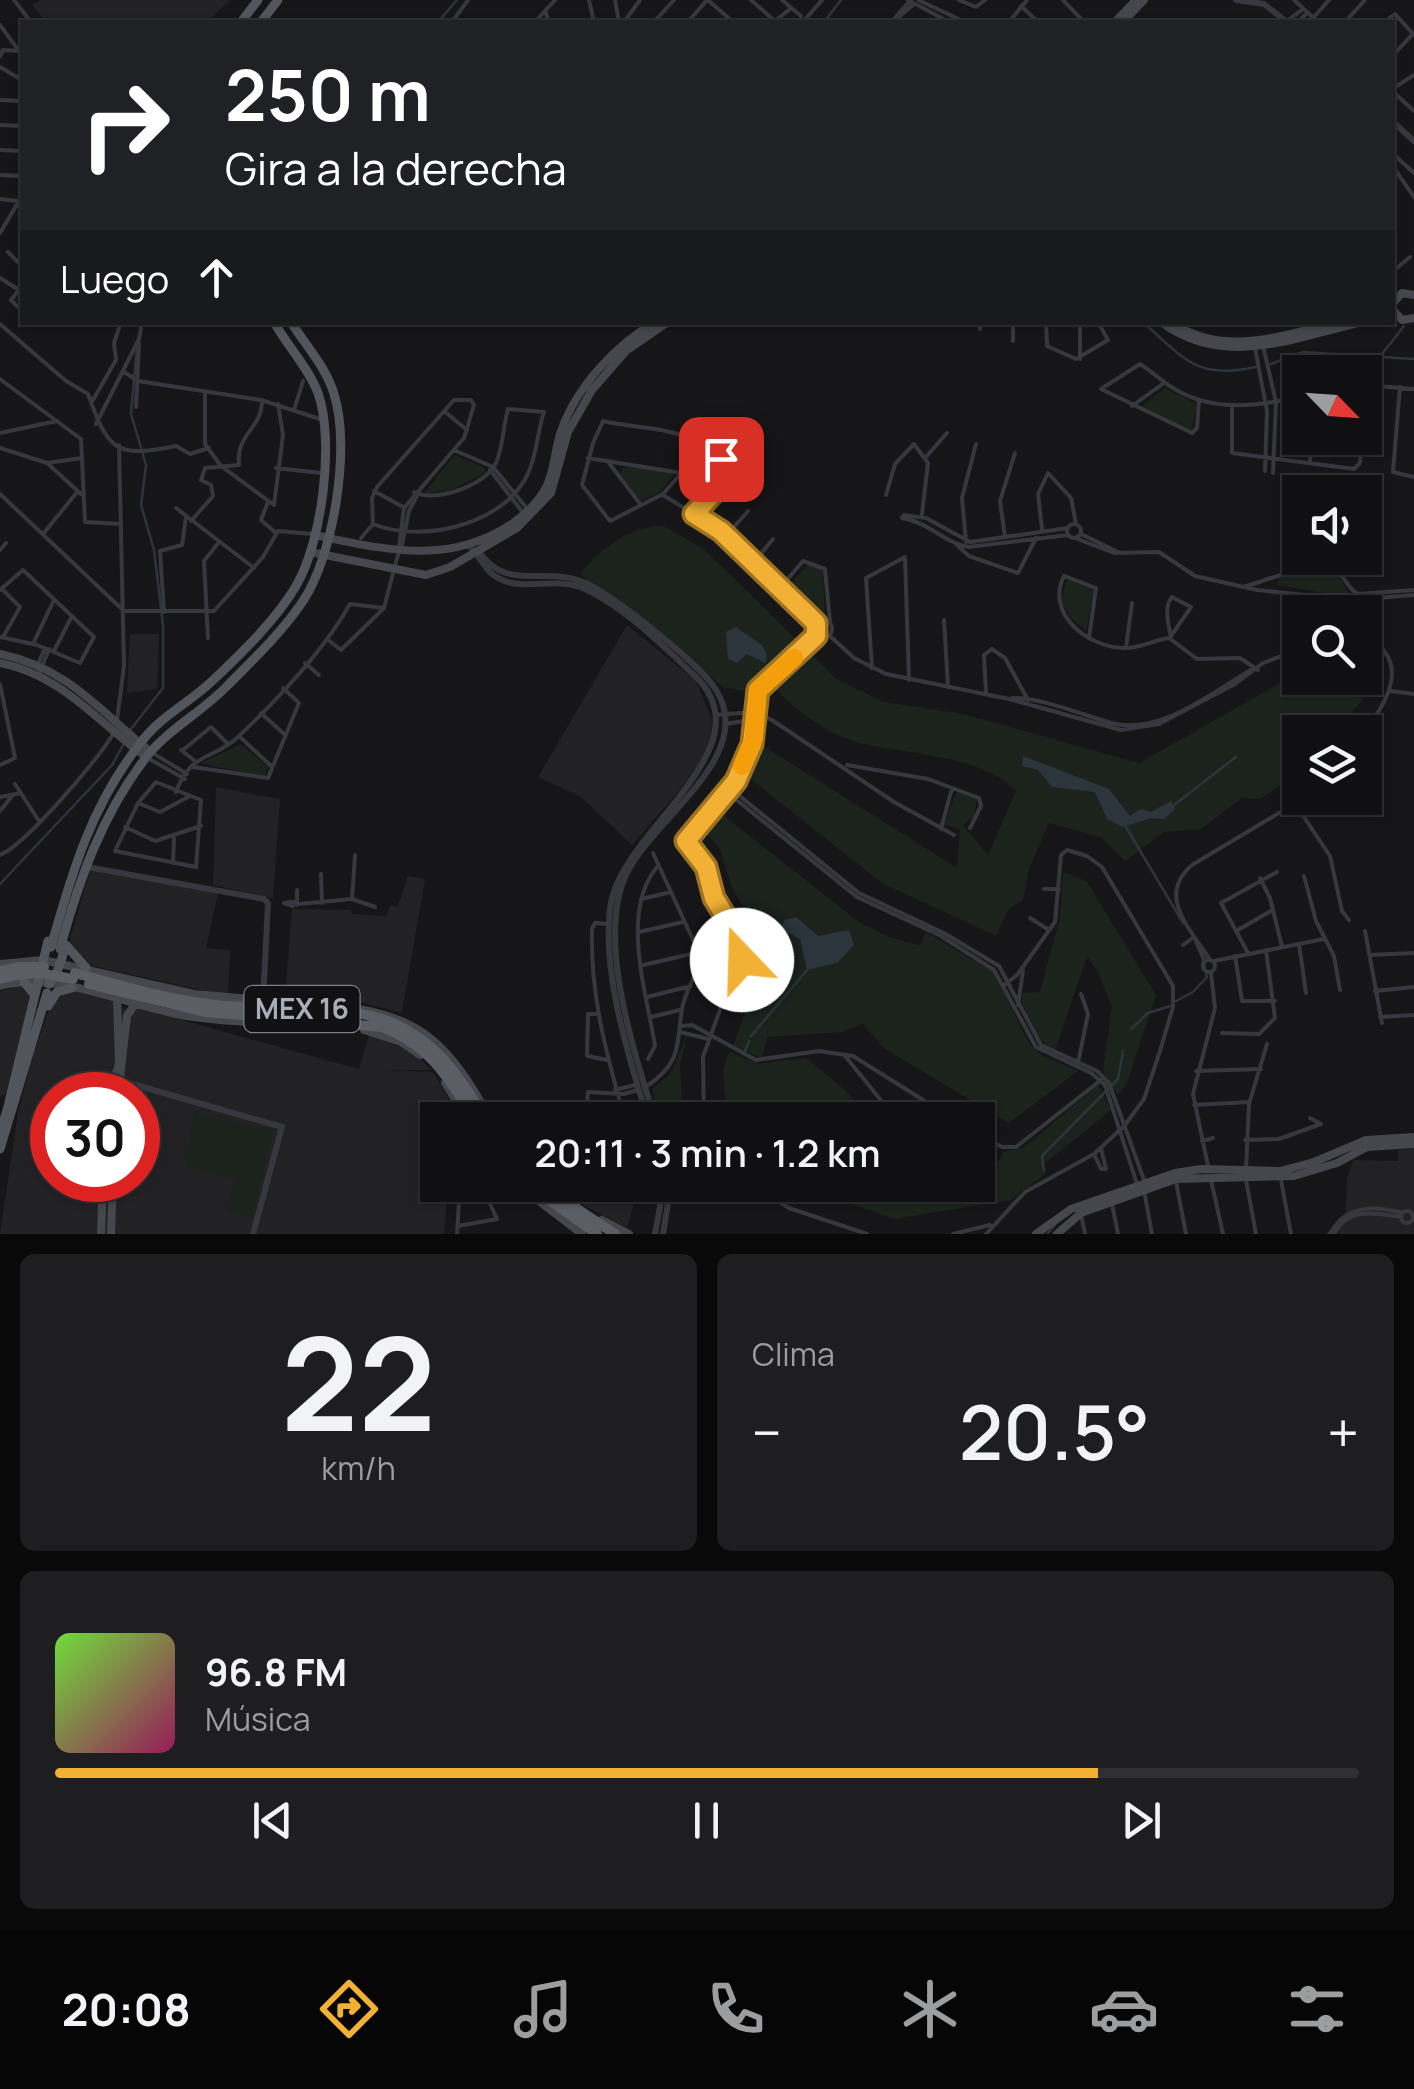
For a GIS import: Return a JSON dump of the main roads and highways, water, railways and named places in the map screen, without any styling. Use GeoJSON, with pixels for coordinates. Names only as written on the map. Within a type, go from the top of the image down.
{"type":"FeatureCollection","features":[{"type":"Feature","properties":{"kind":"highway","name":"MEX 16"},"geometry":{"type":"LineString","coordinates":[[0,967],[75,977],[196,1002],[363,1022],[406,1038],[443,1068],[462,1102]]}},
{"type":"Feature","properties":{"kind":"highway","name":"MEX 16"},"geometry":{"type":"LineString","coordinates":[[0,983],[27,969]]}},
{"type":"Feature","properties":{"kind":"highway","name":"MEX 16"},"geometry":{"type":"LineString","coordinates":[[75,977],[205,1012],[368,1014],[414,1032],[452,1064],[476,1102]]}},
{"type":"Feature","properties":{"kind":"highway"},"geometry":{"type":"LineString","coordinates":[[292,1003],[327,1026]]}},
{"type":"Feature","properties":{"kind":"highway"},"geometry":{"type":"LineString","coordinates":[[185,1015],[205,1012]]}},
{"type":"Feature","properties":{"kind":"highway"},"geometry":{"type":"LineString","coordinates":[[551,1202],[597,1234]]}},
{"type":"Feature","properties":{"kind":"highway"},"geometry":{"type":"LineString","coordinates":[[556,1202],[615,1234]]}},
{"type":"Feature","properties":{"kind":"main road"},"geometry":{"type":"LineString","coordinates":[[262,20],[278,0]]}},
{"type":"Feature","properties":{"kind":"main road"},"geometry":{"type":"LineString","coordinates":[[1117,20],[1136,0]]}},
{"type":"Feature","properties":{"kind":"main road"},"geometry":{"type":"LineString","coordinates":[[1126,20],[1144,0]]}},
{"type":"Feature","properties":{"kind":"main road"},"geometry":{"type":"LineString","coordinates":[[1395,305],[1398,295],[1414,294]]}},
{"type":"Feature","properties":{"kind":"main road"},"geometry":{"type":"LineString","coordinates":[[276,325],[312,380],[324,420],[319,504],[302,576],[284,604],[216,677],[135,744],[76,858],[56,947],[61,963],[75,977],[135,1004],[185,1015],[370,1030],[405,1044],[432,1066],[459,1102]]}},
{"type":"Feature","properties":{"kind":"main road"},"geometry":{"type":"LineString","coordinates":[[56,947],[89,855],[148,755],[228,686],[298,607],[324,555],[342,450],[336,402],[325,372],[293,325]]}},
{"type":"Feature","properties":{"kind":"main road"},"geometry":{"type":"LineString","coordinates":[[479,552],[526,512],[548,483],[566,420],[594,376],[627,342],[657,325]]}},
{"type":"Feature","properties":{"kind":"main road"},"geometry":{"type":"LineString","coordinates":[[310,552],[394,571],[432,574],[479,552],[523,524],[547,500],[568,432],[592,390],[626,351],[658,325]]}},
{"type":"Feature","properties":{"kind":"main road"},"geometry":{"type":"LineString","coordinates":[[1166,325],[1203,345],[1259,347],[1311,328]]}},
{"type":"Feature","properties":{"kind":"main road"},"geometry":{"type":"LineString","coordinates":[[1176,325],[1200,338],[1230,344],[1336,325]]}},
{"type":"Feature","properties":{"kind":"main road"},"geometry":{"type":"LineString","coordinates":[[592,390],[594,376]]}},
{"type":"Feature","properties":{"kind":"main road"},"geometry":{"type":"LineString","coordinates":[[319,504],[333,507]]}},
{"type":"Feature","properties":{"kind":"main road"},"geometry":{"type":"LineString","coordinates":[[314,534],[398,553],[427,553],[468,545],[479,552]]}},
{"type":"Feature","properties":{"kind":"main road"},"geometry":{"type":"LineString","coordinates":[[302,576],[314,581]]}},
{"type":"Feature","properties":{"kind":"main road"},"geometry":{"type":"LineString","coordinates":[[0,654],[40,666],[148,755]]}},
{"type":"Feature","properties":{"kind":"main road"},"geometry":{"type":"LineString","coordinates":[[0,662],[40,666]]}},
{"type":"Feature","properties":{"kind":"main road"},"geometry":{"type":"LineString","coordinates":[[165,718],[175,728]]}},
{"type":"Feature","properties":{"kind":"main road"},"geometry":{"type":"LineString","coordinates":[[98,838],[102,818],[125,780],[118,775]]}},
{"type":"Feature","properties":{"kind":"main road"},"geometry":{"type":"LineString","coordinates":[[27,969],[56,947],[88,868],[89,855]]}},
{"type":"Feature","properties":{"kind":"main road"},"geometry":{"type":"LineString","coordinates":[[56,947],[75,977]]}},
{"type":"Feature","properties":{"kind":"main road"},"geometry":{"type":"LineString","coordinates":[[27,969],[61,963]]}},
{"type":"Feature","properties":{"kind":"main road"},"geometry":{"type":"LineString","coordinates":[[0,1134],[41,989],[61,963]]}},
{"type":"Feature","properties":{"kind":"main road"},"geometry":{"type":"LineString","coordinates":[[17,1094],[41,989],[27,969]]}},
{"type":"Feature","properties":{"kind":"main road"},"geometry":{"type":"LineString","coordinates":[[27,969],[41,989]]}},
{"type":"Feature","properties":{"kind":"main road"},"geometry":{"type":"LineString","coordinates":[[0,1149],[53,995],[75,977]]}},
{"type":"Feature","properties":{"kind":"main road"},"geometry":{"type":"LineString","coordinates":[[41,989],[75,977],[194,994],[365,1009],[420,1029],[454,1058],[478,1102]]}},
{"type":"Feature","properties":{"kind":"main road"},"geometry":{"type":"LineString","coordinates":[[117,999],[124,1021],[118,1072]]}},
{"type":"Feature","properties":{"kind":"main road"},"geometry":{"type":"LineString","coordinates":[[124,1021],[135,1004]]}},
{"type":"Feature","properties":{"kind":"main road"},"geometry":{"type":"LineString","coordinates":[[1036,1234],[1080,1209],[1175,1176],[1210,1172],[1280,1175],[1366,1140],[1414,1140]]}},
{"type":"Feature","properties":{"kind":"main road"},"geometry":{"type":"LineString","coordinates":[[100,1234],[102,1202]]}},
{"type":"Feature","properties":{"kind":"main road"},"geometry":{"type":"LineString","coordinates":[[111,1234],[113,1202]]}},
{"type":"Feature","properties":{"kind":"main road"},"geometry":{"type":"LineString","coordinates":[[547,1202],[582,1234]]}},
{"type":"Feature","properties":{"kind":"main road"},"geometry":{"type":"LineString","coordinates":[[576,1202],[629,1234]]}},
{"type":"Feature","properties":{"kind":"main road"},"geometry":{"type":"LineString","coordinates":[[1058,1234],[1080,1209]]}},
{"type":"Feature","properties":{"kind":"waterway"},"geometry":{"type":"LineString","coordinates":[[440,20],[457,0]]}},
{"type":"Feature","properties":{"kind":"waterway"},"geometry":{"type":"LineString","coordinates":[[826,20],[841,0]]}},
{"type":"Feature","properties":{"kind":"waterway"},"geometry":{"type":"LineString","coordinates":[[1146,325],[1181,356],[1205,368],[1219,371],[1256,367]]}},
{"type":"Feature","properties":{"kind":"waterway"},"geometry":{"type":"LineString","coordinates":[[1382,354],[1404,326]]}},
{"type":"Feature","properties":{"kind":"waterway"},"geometry":{"type":"LineString","coordinates":[[131,729],[163,688],[163,625],[154,550],[141,505],[146,465],[131,414],[137,344]]}},
{"type":"Feature","properties":{"kind":"waterway"},"geometry":{"type":"LineString","coordinates":[[1271,364],[1303,352],[1414,359]]}},
{"type":"Feature","properties":{"kind":"waterway"},"geometry":{"type":"LineString","coordinates":[[0,884],[112,765],[123,745]]}},
{"type":"Feature","properties":{"kind":"waterway"},"geometry":{"type":"LineString","coordinates":[[1174,805],[1236,757]]}},
{"type":"Feature","properties":{"kind":"waterway"},"geometry":{"type":"LineString","coordinates":[[1126,827],[1183,923]]}},
{"type":"Feature","properties":{"kind":"waterway"},"geometry":{"type":"LineString","coordinates":[[1176,1001],[1193,992],[1207,977],[1203,961]]}},
{"type":"Feature","properties":{"kind":"waterway"},"geometry":{"type":"LineString","coordinates":[[751,1036],[807,970]]}},
{"type":"Feature","properties":{"kind":"waterway"},"geometry":{"type":"LineString","coordinates":[[1131,1029],[1148,1013],[1170,1006]]}},
{"type":"Feature","properties":{"kind":"waterway"},"geometry":{"type":"LineString","coordinates":[[745,1051],[749,1041]]}},
{"type":"Feature","properties":{"kind":"waterway"},"geometry":{"type":"LineString","coordinates":[[1044,1171],[1042,1156],[1118,1079],[1123,1051]]}},
{"type":"Feature","properties":{"kind":"waterway"},"geometry":{"type":"LineString","coordinates":[[1047,1234],[1055,1225]]}}]}
